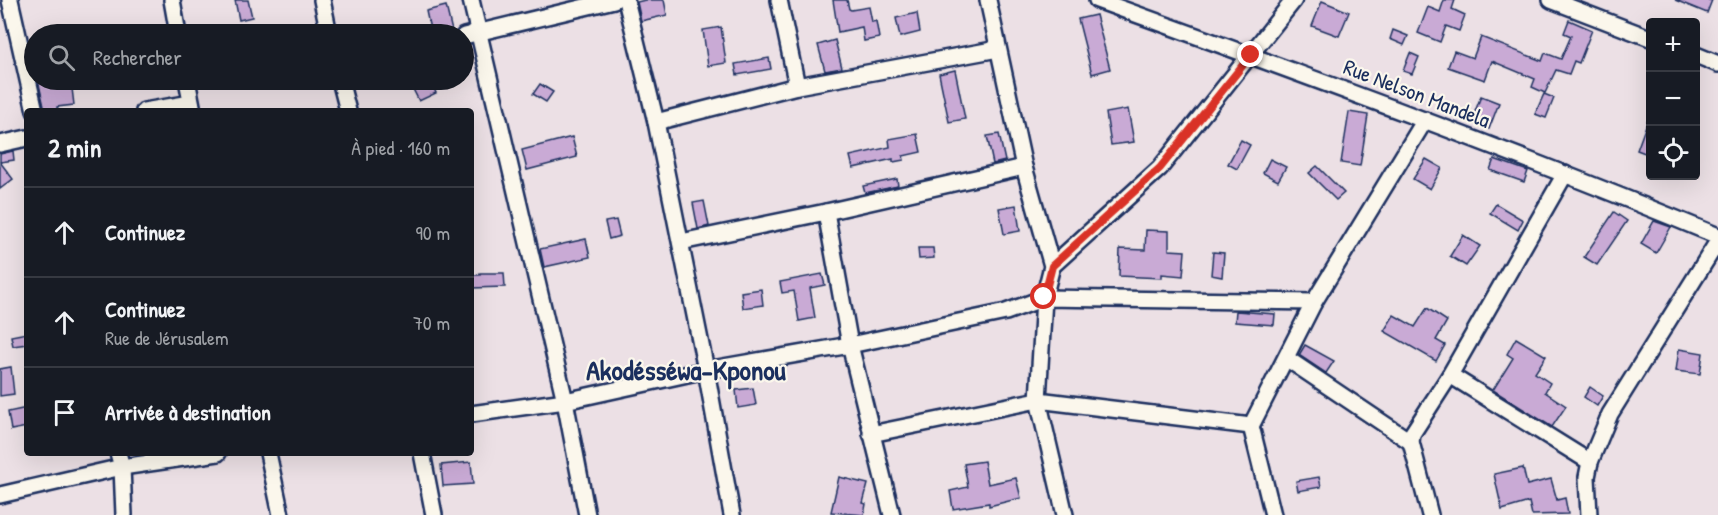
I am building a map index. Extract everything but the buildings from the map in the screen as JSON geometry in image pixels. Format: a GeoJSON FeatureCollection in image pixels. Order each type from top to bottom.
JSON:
{"type":"FeatureCollection","features":[{"type":"Feature","properties":{"kind":"street"},"geometry":{"type":"LineString","coordinates":[[10,0],[24,62]]}},
{"type":"Feature","properties":{"kind":"street"},"geometry":{"type":"LineString","coordinates":[[172,0],[176,24]]}},
{"type":"Feature","properties":{"kind":"street"},"geometry":{"type":"LineString","coordinates":[[321,0],[327,24]]}},
{"type":"Feature","properties":{"kind":"street"},"geometry":{"type":"LineString","coordinates":[[471,0],[471,24]]}},
{"type":"Feature","properties":{"kind":"street"},"geometry":{"type":"LineString","coordinates":[[474,34],[614,0]]}},
{"type":"Feature","properties":{"kind":"street"},"geometry":{"type":"LineString","coordinates":[[626,0],[656,122],[681,242],[732,515]]}},
{"type":"Feature","properties":{"kind":"street"},"geometry":{"type":"LineString","coordinates":[[779,0],[797,86]]}},
{"type":"Feature","properties":{"kind":"street"},"geometry":{"type":"LineString","coordinates":[[988,0],[1024,167],[1052,266],[1044,297],[1038,400],[1065,515]]}},
{"type":"Feature","properties":{"kind":"street","name":"Rue Nelson Mandela"},"geometry":{"type":"LineString","coordinates":[[1096,0],[1425,120],[1718,236]]}},
{"type":"Feature","properties":{"kind":"street"},"geometry":{"type":"LineString","coordinates":[[1052,266],[1160,168],[1294,0]]}},
{"type":"Feature","properties":{"kind":"street"},"geometry":{"type":"LineString","coordinates":[[1551,0],[1646,36]]}},
{"type":"Feature","properties":{"kind":"street"},"geometry":{"type":"LineString","coordinates":[[474,47],[565,401],[587,515]]}},
{"type":"Feature","properties":{"kind":"street"},"geometry":{"type":"LineString","coordinates":[[656,122],[797,86],[998,49]]}},
{"type":"Feature","properties":{"kind":"street"},"geometry":{"type":"LineString","coordinates":[[1700,57],[1718,64]]}},
{"type":"Feature","properties":{"kind":"street"},"geometry":{"type":"LineString","coordinates":[[30,90],[34,108]]}},
{"type":"Feature","properties":{"kind":"street"},"geometry":{"type":"LineString","coordinates":[[189,90],[192,107]]}},
{"type":"Feature","properties":{"kind":"street"},"geometry":{"type":"LineString","coordinates":[[343,90],[347,108]]}},
{"type":"Feature","properties":{"kind":"street"},"geometry":{"type":"LineString","coordinates":[[1273,515],[1251,426],[1314,302],[1425,120]]}},
{"type":"Feature","properties":{"kind":"street"},"geometry":{"type":"LineString","coordinates":[[0,144],[24,139]]}},
{"type":"Feature","properties":{"kind":"street"},"geometry":{"type":"LineString","coordinates":[[681,242],[1024,167]]}},
{"type":"Feature","properties":{"kind":"street"},"geometry":{"type":"LineString","coordinates":[[1430,515],[1411,442],[1414,428],[1450,375],[1565,174]]}},
{"type":"Feature","properties":{"kind":"street"},"geometry":{"type":"LineString","coordinates":[[826,212],[850,345],[892,515]]}},
{"type":"Feature","properties":{"kind":"street"},"geometry":{"type":"LineString","coordinates":[[1589,515],[1587,477],[1590,462],[1610,414],[1718,241]]}},
{"type":"Feature","properties":{"kind":"street"},"geometry":{"type":"LineString","coordinates":[[474,414],[565,401],[706,370],[850,345],[1006,312],[1044,297],[1314,302]]}},
{"type":"Feature","properties":{"kind":"street"},"geometry":{"type":"LineString","coordinates":[[1286,358],[1411,442]]}},
{"type":"Feature","properties":{"kind":"street"},"geometry":{"type":"LineString","coordinates":[[1450,375],[1590,462]]}},
{"type":"Feature","properties":{"kind":"street"},"geometry":{"type":"LineString","coordinates":[[871,434],[1038,400],[1251,426]]}},
{"type":"Feature","properties":{"kind":"street"},"geometry":{"type":"LineString","coordinates":[[0,495],[120,460],[176,456]]}},
{"type":"Feature","properties":{"kind":"street"},"geometry":{"type":"LineString","coordinates":[[269,456],[281,515]]}},
{"type":"Feature","properties":{"kind":"street"},"geometry":{"type":"LineString","coordinates":[[423,456],[434,515]]}},
{"type":"Feature","properties":{"kind":"street"},"geometry":{"type":"LineString","coordinates":[[120,460],[124,515]]}},
{"type":"Feature","properties":{"kind":"district","name":"Akodésséwa-Kponou"},"geometry":{"type":"Point","coordinates":[686,370]}},
{"type":"Feature","properties":{"kind":"route"},"geometry":{"type":"LineString","coordinates":[[1044,297],[1052,266],[1160,168],[1251,55]]}}]}
